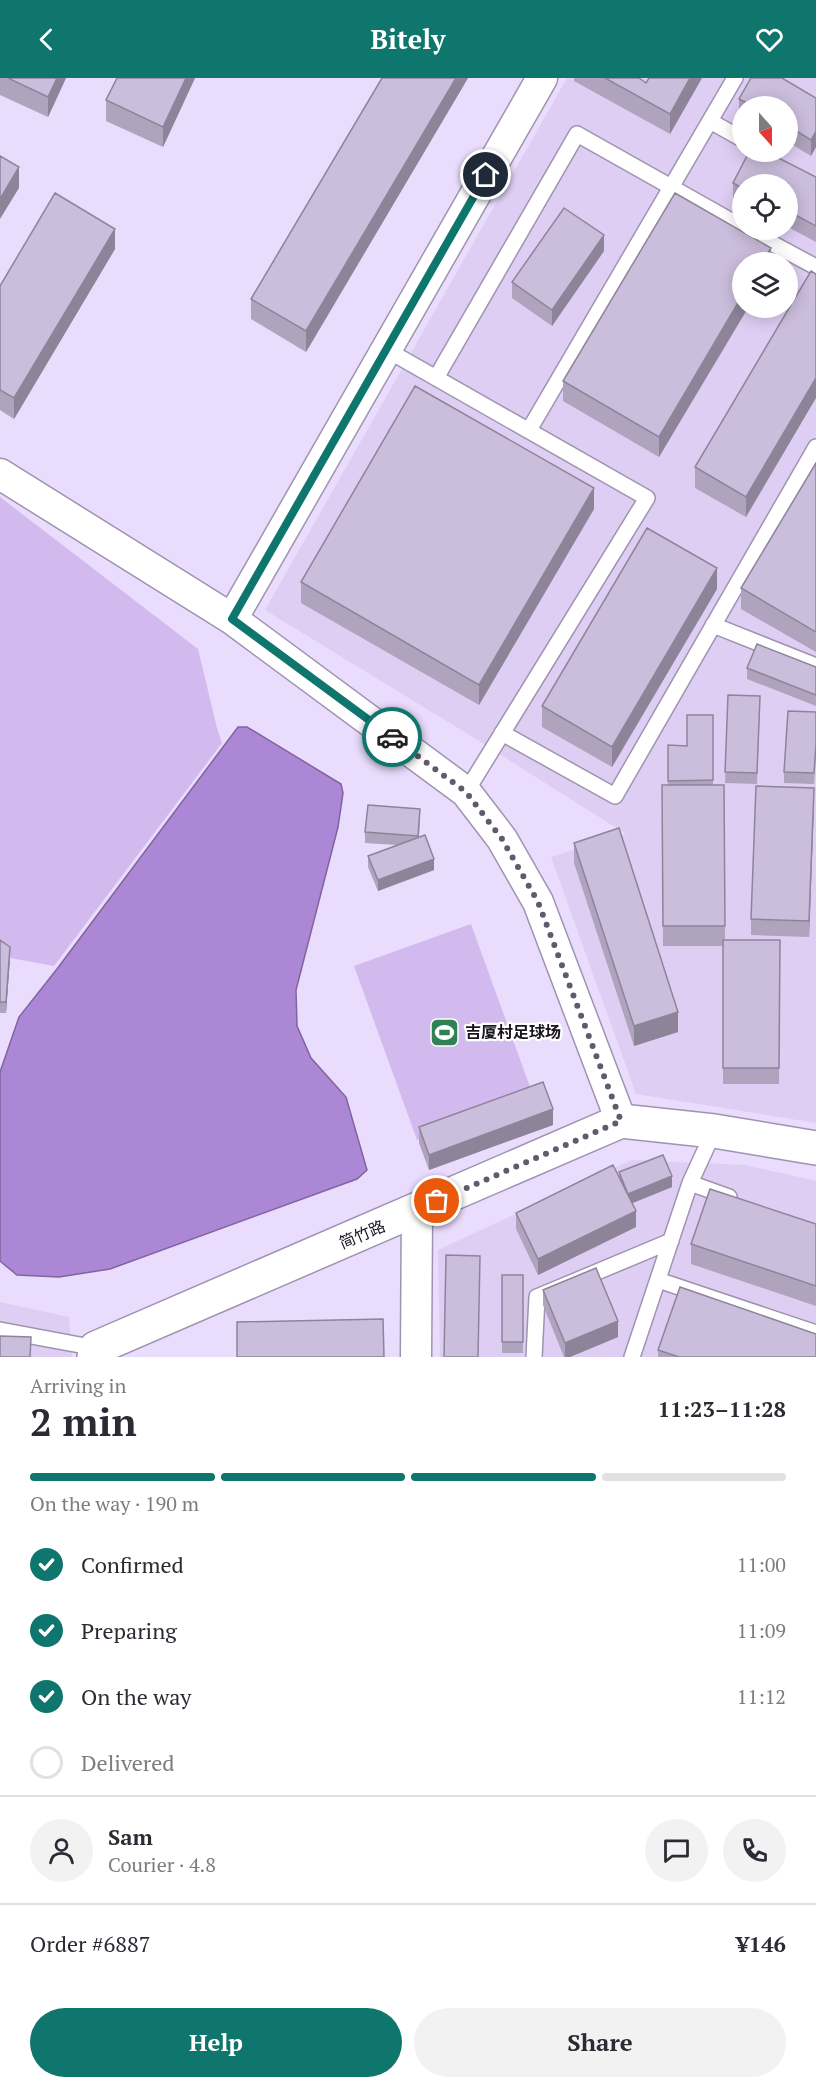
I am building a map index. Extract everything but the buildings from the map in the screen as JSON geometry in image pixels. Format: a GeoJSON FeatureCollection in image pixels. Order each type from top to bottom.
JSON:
{"type":"FeatureCollection","features":[{"type":"Feature","properties":{"kind":"street"},"geometry":{"type":"LineString","coordinates":[[232,619],[542,78]]}},
{"type":"Feature","properties":{"kind":"street"},"geometry":{"type":"LineString","coordinates":[[0,474],[232,619],[466,792],[502,839],[538,902],[621,1121]]}},
{"type":"Feature","properties":{"kind":"street","name":"简竹路"},"geometry":{"type":"LineString","coordinates":[[95,1352],[621,1121],[714,1131],[816,1148]]}},
{"type":"Feature","properties":{"kind":"street"},"geometry":{"type":"LineString","coordinates":[[416,1357],[417,1210]]}},
{"type":"Feature","properties":{"kind":"lane"},"geometry":{"type":"LineString","coordinates":[[529,430],[735,78]]}},
{"type":"Feature","properties":{"kind":"lane"},"geometry":{"type":"LineString","coordinates":[[710,121],[732,133]]}},
{"type":"Feature","properties":{"kind":"lane"},"geometry":{"type":"LineString","coordinates":[[436,378],[577,134],[732,222]]}},
{"type":"Feature","properties":{"kind":"lane"},"geometry":{"type":"LineString","coordinates":[[766,240],[816,267]]}},
{"type":"Feature","properties":{"kind":"lane"},"geometry":{"type":"LineString","coordinates":[[387,350],[647,498],[466,792]]}},
{"type":"Feature","properties":{"kind":"lane"},"geometry":{"type":"LineString","coordinates":[[502,733],[615,796],[816,447]]}},
{"type":"Feature","properties":{"kind":"lane"},"geometry":{"type":"LineString","coordinates":[[713,625],[816,666]]}},
{"type":"Feature","properties":{"kind":"lane"},"geometry":{"type":"LineString","coordinates":[[632,1357],[690,1183],[714,1131]]}},
{"type":"Feature","properties":{"kind":"lane"},"geometry":{"type":"LineString","coordinates":[[690,1183],[742,1202]]}},
{"type":"Feature","properties":{"kind":"lane"},"geometry":{"type":"LineString","coordinates":[[534,1357],[537,1297],[671,1241]]}},
{"type":"Feature","properties":{"kind":"lane"},"geometry":{"type":"LineString","coordinates":[[658,1280],[816,1333]]}},
{"type":"Feature","properties":{"kind":"lane"},"geometry":{"type":"LineString","coordinates":[[0,1330],[95,1352]]}},
{"type":"Feature","properties":{"kind":"shaded area"},"geometry":{"type":"Polygon","coordinates":[[[567,78],[816,78],[816,1123],[636,1094],[551,857],[626,834],[265,610],[567,78]]]}},
{"type":"Feature","properties":{"kind":"shaded area"},"geometry":{"type":"Polygon","coordinates":[[[0,497],[198,649],[222,743],[54,966],[10,958],[0,951],[0,497]]]}},
{"type":"Feature","properties":{"kind":"shaded area"},"geometry":{"type":"Polygon","coordinates":[[[238,727],[247,727],[341,784],[343,793],[338,827],[296,990],[297,1026],[311,1058],[346,1097],[367,1170],[357,1179],[110,1269],[59,1277],[17,1275],[0,1261],[0,1072],[19,1017],[238,727]]]}},
{"type":"Feature","properties":{"kind":"shaded area","name":"吉厦村足球场"},"geometry":{"type":"Polygon","coordinates":[[[471,924],[534,1098],[417,1140],[354,966],[471,924]]]}},
{"type":"Feature","properties":{"kind":"shaded area"},"geometry":{"type":"Polygon","coordinates":[[[632,1160],[745,1165],[816,1181],[816,1357],[440,1357],[438,1250],[632,1160]]]}},
{"type":"Feature","properties":{"kind":"shaded area"},"geometry":{"type":"Polygon","coordinates":[[[0,1302],[69,1317],[72,1357],[0,1357],[0,1302]]]}},
{"type":"Feature","properties":{"kind":"way so far"},"geometry":{"type":"LineString","coordinates":[[392,737],[466,792],[502,839],[538,902],[621,1121],[437,1201]]}},
{"type":"Feature","properties":{"kind":"place","name":"吉厦村足球场"},"geometry":{"type":"Point","coordinates":[444,1032]}},
{"type":"Feature","properties":{"kind":"route"},"geometry":{"type":"LineString","coordinates":[[392,737],[232,619],[486,175]]}}]}
